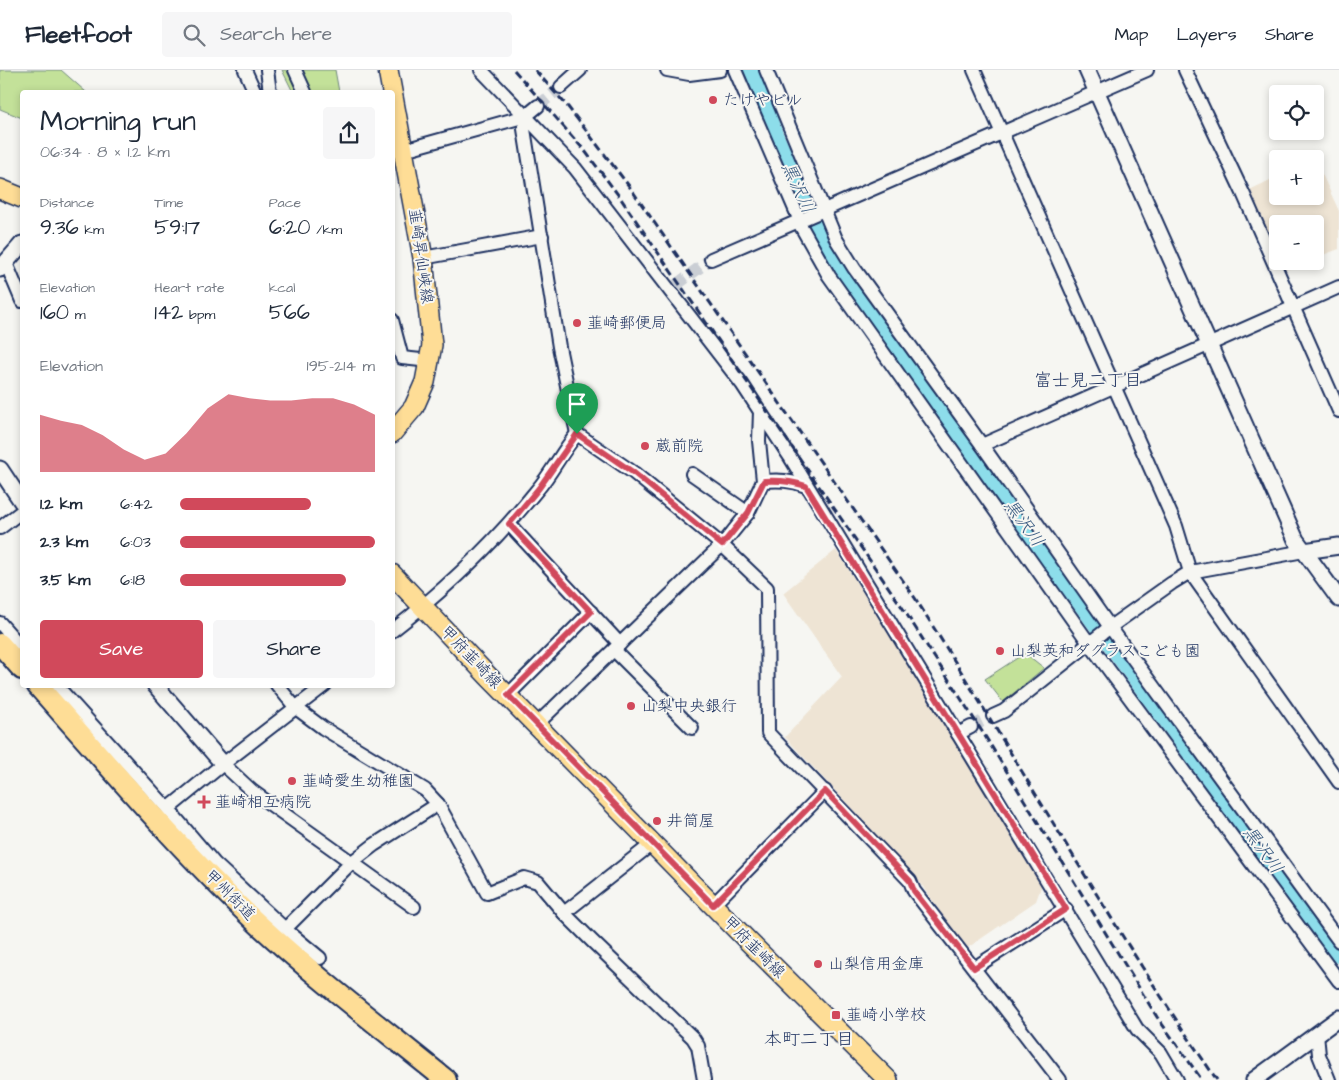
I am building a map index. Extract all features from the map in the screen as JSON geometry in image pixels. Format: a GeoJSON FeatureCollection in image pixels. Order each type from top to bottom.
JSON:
{"type":"FeatureCollection","features":[{"type":"Feature","properties":{"kind":"highway"},"geometry":{"type":"LineString","coordinates":[[0,644],[20,667]]}},
{"type":"Feature","properties":{"kind":"highway","name":"甲州街道"},"geometry":{"type":"LineString","coordinates":[[40,688],[165,830],[256,922],[325,982],[446,1080]]}},
{"type":"Feature","properties":{"kind":"main road","name":"韮崎昇仙峡線"},"geometry":{"type":"LineString","coordinates":[[388,70],[392,90]]}},
{"type":"Feature","properties":{"kind":"main road","name":"韮崎昇仙峡線"},"geometry":{"type":"LineString","coordinates":[[395,105],[422,258],[432,345],[425,382],[414,407],[395,429]]}},
{"type":"Feature","properties":{"kind":"main road"},"geometry":{"type":"LineString","coordinates":[[0,188],[20,197]]}},
{"type":"Feature","properties":{"kind":"main road","name":"甲府韮崎線"},"geometry":{"type":"LineString","coordinates":[[395,577],[653,844],[888,1080]]}},
{"type":"Feature","properties":{"kind":"street"},"geometry":{"type":"LineString","coordinates":[[245,70],[254,90]]}},
{"type":"Feature","properties":{"kind":"street"},"geometry":{"type":"LineString","coordinates":[[267,70],[270,90]]}},
{"type":"Feature","properties":{"kind":"street"},"geometry":{"type":"LineString","coordinates":[[295,70],[304,90]]}},
{"type":"Feature","properties":{"kind":"street"},"geometry":{"type":"LineString","coordinates":[[481,70],[575,168],[673,288],[742,384],[790,457],[1066,909],[1137,1029],[1161,1053],[1177,1080]]}},
{"type":"Feature","properties":{"kind":"street"},"geometry":{"type":"LineString","coordinates":[[561,87],[580,70]]}},
{"type":"Feature","properties":{"kind":"street"},"geometry":{"type":"LineString","coordinates":[[667,70],[689,74],[720,70]]}},
{"type":"Feature","properties":{"kind":"street"},"geometry":{"type":"LineString","coordinates":[[735,70],[799,221],[830,276],[1089,643],[1339,981]]}},
{"type":"Feature","properties":{"kind":"street"},"geometry":{"type":"LineString","coordinates":[[766,70],[836,239],[854,268],[1110,626],[1339,941]]}},
{"type":"Feature","properties":{"kind":"street"},"geometry":{"type":"LineString","coordinates":[[974,70],[1176,526],[1190,572],[1339,782]]}},
{"type":"Feature","properties":{"kind":"street"},"geometry":{"type":"LineString","coordinates":[[1087,70],[1296,540],[1339,599]]}},
{"type":"Feature","properties":{"kind":"street"},"geometry":{"type":"LineString","coordinates":[[711,259],[1147,70]]}},
{"type":"Feature","properties":{"kind":"street"},"geometry":{"type":"LineString","coordinates":[[1185,70],[1339,412]]}},
{"type":"Feature","properties":{"kind":"street"},"geometry":{"type":"LineString","coordinates":[[404,150],[526,116],[538,106]]}},
{"type":"Feature","properties":{"kind":"street"},"geometry":{"type":"LineString","coordinates":[[526,116],[524,129],[559,347],[577,434],[634,473],[722,545],[766,588],[768,733],[910,881],[914,891],[1060,1080]]}},
{"type":"Feature","properties":{"kind":"street"},"geometry":{"type":"LineString","coordinates":[[422,258],[542,236]]}},
{"type":"Feature","properties":{"kind":"street"},"geometry":{"type":"LineString","coordinates":[[20,246],[3,266],[20,297]]}},
{"type":"Feature","properties":{"kind":"street"},"geometry":{"type":"LineString","coordinates":[[982,445],[1339,287]]}},
{"type":"Feature","properties":{"kind":"street"},"geometry":{"type":"LineString","coordinates":[[395,345],[397,361],[430,361]]}},
{"type":"Feature","properties":{"kind":"street"},"geometry":{"type":"LineString","coordinates":[[537,724],[722,545],[748,513],[764,481],[759,441],[760,411]]}},
{"type":"Feature","properties":{"kind":"street"},"geometry":{"type":"LineString","coordinates":[[395,630],[423,608],[509,524],[539,488],[577,434]]}},
{"type":"Feature","properties":{"kind":"street"},"geometry":{"type":"LineString","coordinates":[[0,469],[20,499]]}},
{"type":"Feature","properties":{"kind":"street"},"geometry":{"type":"LineString","coordinates":[[692,474],[748,513]]}},
{"type":"Feature","properties":{"kind":"street"},"geometry":{"type":"LineString","coordinates":[[764,481],[793,481],[806,486]]}},
{"type":"Feature","properties":{"kind":"street"},"geometry":{"type":"LineString","coordinates":[[0,528],[20,513]]}},
{"type":"Feature","properties":{"kind":"street"},"geometry":{"type":"LineString","coordinates":[[509,524],[591,612],[617,647],[692,728]]}},
{"type":"Feature","properties":{"kind":"street"},"geometry":{"type":"LineString","coordinates":[[993,716],[1004,710],[1110,626],[1190,572],[1339,546]]}},
{"type":"Feature","properties":{"kind":"street"},"geometry":{"type":"LineString","coordinates":[[508,695],[591,612]]}},
{"type":"Feature","properties":{"kind":"street"},"geometry":{"type":"LineString","coordinates":[[0,623],[20,646]]}},
{"type":"Feature","properties":{"kind":"street"},"geometry":{"type":"LineString","coordinates":[[59,688],[214,863],[285,929],[320,958]]}},
{"type":"Feature","properties":{"kind":"street"},"geometry":{"type":"LineString","coordinates":[[158,688],[223,764],[252,791],[414,907]]}},
{"type":"Feature","properties":{"kind":"street"},"geometry":{"type":"LineString","coordinates":[[279,688],[296,708],[323,728],[425,790],[438,804],[487,893],[524,878],[538,882],[564,913],[693,1038],[698,1046],[704,1080]]}},
{"type":"Feature","properties":{"kind":"street"},"geometry":{"type":"LineString","coordinates":[[168,809],[321,688]]}},
{"type":"Feature","properties":{"kind":"street"},"geometry":{"type":"LineString","coordinates":[[958,734],[971,727]]}},
{"type":"Feature","properties":{"kind":"street"},"geometry":{"type":"LineString","coordinates":[[713,905],[825,791]]}},
{"type":"Feature","properties":{"kind":"street"},"geometry":{"type":"LineString","coordinates":[[285,929],[352,862],[374,845],[438,804]]}},
{"type":"Feature","properties":{"kind":"street"},"geometry":{"type":"LineString","coordinates":[[564,913],[653,844]]}},
{"type":"Feature","properties":{"kind":"street"},"geometry":{"type":"LineString","coordinates":[[974,968],[1066,909]]}},
{"type":"Feature","properties":{"kind":"street"},"geometry":{"type":"LineString","coordinates":[[1254,1080],[1339,1018]]}},
{"type":"Feature","properties":{"kind":"street"},"geometry":{"type":"LineString","coordinates":[[1316,1034],[1319,1056],[1329,1080]]}},
{"type":"Feature","properties":{"kind":"shaded area"},"geometry":{"type":"Polygon","coordinates":[[[1324,178],[1339,211],[1339,249],[1324,255],[1324,215],[1269,215],[1269,242],[1245,192],[1269,181],[1269,205],[1324,205],[1324,178]]]}},
{"type":"Feature","properties":{"kind":"shaded area"},"geometry":{"type":"Polygon","coordinates":[[[836,550],[1044,879],[1036,901],[966,949],[919,881],[785,737],[842,677],[783,593],[836,550]]]}},
{"type":"Feature","properties":{"kind":"green space"},"geometry":{"type":"Polygon","coordinates":[[[0,70],[61,70],[84,90],[20,90],[20,117],[0,109],[0,70]]]}},
{"type":"Feature","properties":{"kind":"green space"},"geometry":{"type":"Polygon","coordinates":[[[282,70],[335,70],[339,90],[292,90],[282,70]]]}},
{"type":"Feature","properties":{"kind":"green space"},"geometry":{"type":"Polygon","coordinates":[[[1025,653],[1044,668],[1003,702],[985,679],[1025,653]]]}},
{"type":"Feature","properties":{"kind":"waterway","name":"黒沢川"},"geometry":{"type":"LineString","coordinates":[[750,70],[773,135],[822,240],[966,444],[1339,953]]}},
{"type":"Feature","properties":{"kind":"tunnel"},"geometry":{"type":"LineString","coordinates":[[538,106],[561,87]]}},
{"type":"Feature","properties":{"kind":"tunnel"},"geometry":{"type":"LineString","coordinates":[[676,285],[711,259]]}},
{"type":"Feature","properties":{"kind":"tunnel"},"geometry":{"type":"LineString","coordinates":[[971,727],[993,716]]}},
{"type":"Feature","properties":{"kind":"railway"},"geometry":{"type":"LineString","coordinates":[[514,70],[585,151],[619,196],[902,607],[985,736],[1157,1017],[1202,1080]]}},
{"type":"Feature","properties":{"kind":"railway"},"geometry":{"type":"LineString","coordinates":[[535,70],[568,107],[629,186],[915,598],[1101,901],[1217,1080]]}},
{"type":"Feature","properties":{"kind":"place","name":"たけやビル"},"geometry":{"type":"Point","coordinates":[713,100]}},
{"type":"Feature","properties":{"kind":"place","name":"韮崎郵便局"},"geometry":{"type":"Point","coordinates":[577,323]}},
{"type":"Feature","properties":{"kind":"place","name":"蔵前院"},"geometry":{"type":"Point","coordinates":[645,446]}},
{"type":"Feature","properties":{"kind":"place","name":"山梨英和ダグラスこども園"},"geometry":{"type":"Point","coordinates":[1000,651]}},
{"type":"Feature","properties":{"kind":"place","name":"山梨中央銀行"},"geometry":{"type":"Point","coordinates":[631,706]}},
{"type":"Feature","properties":{"kind":"place","name":"韮崎愛生幼稚園"},"geometry":{"type":"Point","coordinates":[292,781]}},
{"type":"Feature","properties":{"kind":"place","name":"韮崎相互病院"},"geometry":{"type":"Point","coordinates":[204,802]}},
{"type":"Feature","properties":{"kind":"place","name":"井筒屋"},"geometry":{"type":"Point","coordinates":[657,821]}},
{"type":"Feature","properties":{"kind":"place","name":"山梨信用金庫"},"geometry":{"type":"Point","coordinates":[818,964]}},
{"type":"Feature","properties":{"kind":"place","name":"韮崎小学校"},"geometry":{"type":"Point","coordinates":[836,1015]}},
{"type":"Feature","properties":{"kind":"district","name":"富士見二丁目"},"geometry":{"type":"Point","coordinates":[1088,380]}},
{"type":"Feature","properties":{"kind":"district","name":"本町二丁目"},"geometry":{"type":"Point","coordinates":[809,1039]}},
{"type":"Feature","properties":{"kind":"route"},"geometry":{"type":"LineString","coordinates":[[577,434],[634,473],[722,545],[748,513],[764,481],[793,481],[806,486],[1066,909],[974,968],[914,891],[910,881],[825,791],[713,905],[508,695],[591,612],[509,524],[539,488],[577,434]]}}]}
